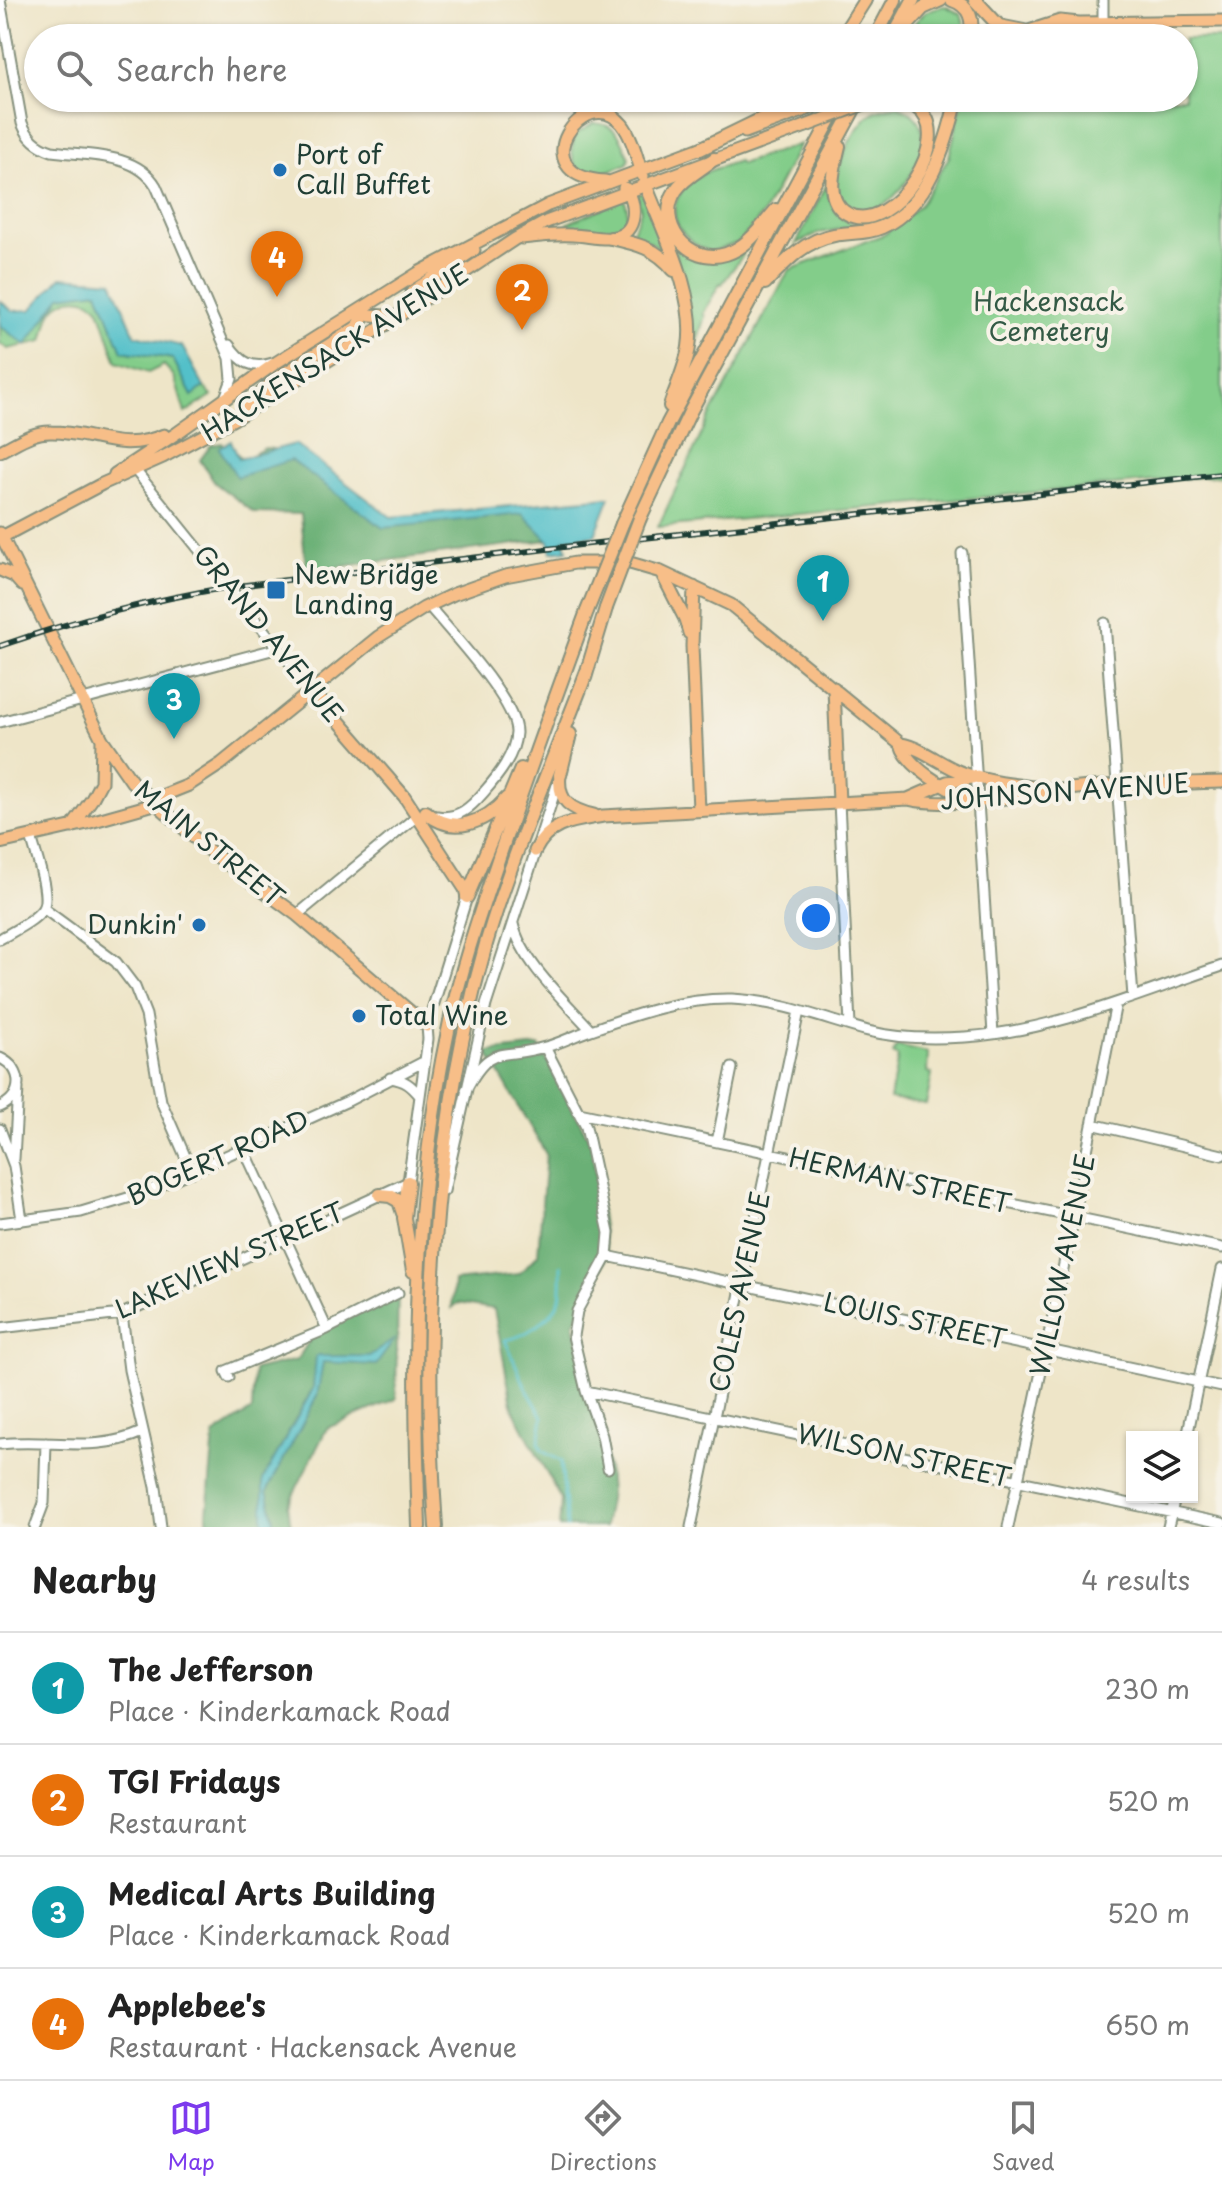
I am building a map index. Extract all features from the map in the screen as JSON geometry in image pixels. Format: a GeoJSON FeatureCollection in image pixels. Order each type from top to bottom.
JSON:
{"type":"FeatureCollection","features":[{"type":"Feature","properties":{"kind":"highway"},"geometry":{"type":"LineString","coordinates":[[850,24],[865,0]]}},
{"type":"Feature","properties":{"kind":"highway"},"geometry":{"type":"LineString","coordinates":[[882,24],[895,0]]}},
{"type":"Feature","properties":{"kind":"highway"},"geometry":{"type":"LineString","coordinates":[[901,24],[913,0]]}},
{"type":"Feature","properties":{"kind":"highway"},"geometry":{"type":"LineString","coordinates":[[908,24],[923,8],[941,0]]}},
{"type":"Feature","properties":{"kind":"highway"},"geometry":{"type":"LineString","coordinates":[[952,0],[963,5],[971,24]]}},
{"type":"Feature","properties":{"kind":"highway"},"geometry":{"type":"LineString","coordinates":[[975,0],[997,24]]}},
{"type":"Feature","properties":{"kind":"highway"},"geometry":{"type":"LineString","coordinates":[[700,149],[776,112]]}},
{"type":"Feature","properties":{"kind":"highway"},"geometry":{"type":"LineString","coordinates":[[419,1527],[417,1294],[425,1177],[448,1028],[478,919],[587,611],[654,451],[833,112]]}},
{"type":"Feature","properties":{"kind":"highway"},"geometry":{"type":"LineString","coordinates":[[560,775],[606,608],[640,518],[690,412],[852,112]]}},
{"type":"Feature","properties":{"kind":"highway"},"geometry":{"type":"LineString","coordinates":[[842,131],[832,183],[834,199],[842,211],[867,219],[898,199],[919,172],[928,152],[930,136],[921,112]]}},
{"type":"Feature","properties":{"kind":"highway"},"geometry":{"type":"LineString","coordinates":[[752,297],[787,260],[809,244],[824,237],[878,229],[900,215],[920,193],[939,162],[954,112]]}},
{"type":"Feature","properties":{"kind":"highway"},"geometry":{"type":"LineString","coordinates":[[714,159],[680,185],[670,206],[670,221],[677,236],[682,244],[697,253],[718,256],[743,245],[789,196]]}},
{"type":"Feature","properties":{"kind":"highway"},"geometry":{"type":"LineString","coordinates":[[645,184],[681,278],[690,315],[690,345],[654,451]]}},
{"type":"Feature","properties":{"kind":"highway"},"geometry":{"type":"LineString","coordinates":[[611,238],[654,250],[681,278]]}},
{"type":"Feature","properties":{"kind":"highway"},"geometry":{"type":"LineString","coordinates":[[436,1527],[431,1346],[436,1229],[447,1119],[476,982],[498,905],[587,671]]}},
{"type":"Feature","properties":{"kind":"highway"},"geometry":{"type":"LineString","coordinates":[[467,897],[535,732],[545,725]]}},
{"type":"Feature","properties":{"kind":"highway"},"geometry":{"type":"LineString","coordinates":[[422,814],[452,826],[475,822],[504,801],[518,778]]}},
{"type":"Feature","properties":{"kind":"highway"},"geometry":{"type":"LineString","coordinates":[[404,1218],[408,1182]]}},
{"type":"Feature","properties":{"kind":"highway"},"geometry":{"type":"LineString","coordinates":[[380,1195],[399,1201],[417,1294]]}},
{"type":"Feature","properties":{"kind":"highway"},"geometry":{"type":"LineString","coordinates":[[436,1229],[441,1205]]}},
{"type":"Feature","properties":{"kind":"main road"},"geometry":{"type":"LineString","coordinates":[[1049,24],[1060,21],[1222,21]]}},
{"type":"Feature","properties":{"kind":"main road","name":"HACKENSACK AVENUE"},"geometry":{"type":"LineString","coordinates":[[102,484],[277,362],[420,272],[548,205],[799,112]]}},
{"type":"Feature","properties":{"kind":"main road","name":"HACKENSACK AVENUE"},"geometry":{"type":"LineString","coordinates":[[1,536],[234,419],[546,222],[843,112]]}},
{"type":"Feature","properties":{"kind":"main road"},"geometry":{"type":"LineString","coordinates":[[515,239],[571,234],[611,238],[623,233],[633,222],[634,204],[628,190],[612,181],[590,180],[575,175],[566,163],[563,140],[573,124],[587,115],[611,116],[624,126],[645,184]]}},
{"type":"Feature","properties":{"kind":"main road"},"geometry":{"type":"LineString","coordinates":[[361,310],[371,315],[398,317],[413,291],[502,229]]}},
{"type":"Feature","properties":{"kind":"main road"},"geometry":{"type":"LineString","coordinates":[[234,419],[276,379],[357,327],[363,318],[361,310]]}},
{"type":"Feature","properties":{"kind":"main road"},"geometry":{"type":"LineString","coordinates":[[0,451],[32,434],[53,432],[127,445],[138,444],[200,417]]}},
{"type":"Feature","properties":{"kind":"main road","name":"MAIN STREET"},"geometry":{"type":"LineString","coordinates":[[1,536],[102,739],[132,782],[207,849],[297,915],[427,1026]]}},
{"type":"Feature","properties":{"kind":"main road"},"geometry":{"type":"LineString","coordinates":[[0,843],[158,803],[164,795],[189,785],[221,764],[378,637],[429,606],[492,580],[557,565],[630,563],[661,572],[731,605],[901,744],[977,778],[1061,790]]}},
{"type":"Feature","properties":{"kind":"main road"},"geometry":{"type":"LineString","coordinates":[[0,570],[14,576],[27,591]]}},
{"type":"Feature","properties":{"kind":"main road"},"geometry":{"type":"LineString","coordinates":[[661,572],[685,619],[692,646]]}},
{"type":"Feature","properties":{"kind":"main road"},"geometry":{"type":"LineString","coordinates":[[694,587],[692,646],[699,810]]}},
{"type":"Feature","properties":{"kind":"main road"},"geometry":{"type":"LineString","coordinates":[[834,688],[839,802]]}},
{"type":"Feature","properties":{"kind":"main road","name":"GRAND AVENUE"},"geometry":{"type":"LineString","coordinates":[[312,690],[422,814],[467,897]]}},
{"type":"Feature","properties":{"kind":"main road"},"geometry":{"type":"LineString","coordinates":[[72,827],[101,782],[102,739]]}},
{"type":"Feature","properties":{"kind":"main road"},"geometry":{"type":"LineString","coordinates":[[901,744],[903,752],[940,784],[978,799]]}},
{"type":"Feature","properties":{"kind":"main road"},"geometry":{"type":"LineString","coordinates":[[560,775],[560,793],[566,803],[581,811],[603,816]]}},
{"type":"Feature","properties":{"kind":"main road","name":"JOHNSON AVENUE"},"geometry":{"type":"LineString","coordinates":[[908,799],[940,784],[977,778]]}},
{"type":"Feature","properties":{"kind":"main road","name":"JOHNSON AVENUE"},"geometry":{"type":"LineString","coordinates":[[603,816],[839,802],[1028,797],[1061,790],[1222,782]]}},
{"type":"Feature","properties":{"kind":"main road"},"geometry":{"type":"LineString","coordinates":[[535,851],[542,838],[557,826],[603,816]]}},
{"type":"Feature","properties":{"kind":"street"},"geometry":{"type":"LineString","coordinates":[[0,0],[22,123],[29,137],[52,151],[128,162],[145,171],[156,186],[230,358],[231,388],[225,398]]}},
{"type":"Feature","properties":{"kind":"street"},"geometry":{"type":"LineString","coordinates":[[1103,0],[1103,22]]}},
{"type":"Feature","properties":{"kind":"street"},"geometry":{"type":"LineString","coordinates":[[221,332],[245,363],[262,367],[277,362]]}},
{"type":"Feature","properties":{"kind":"street","name":"GRAND AVENUE"},"geometry":{"type":"LineString","coordinates":[[135,470],[312,690]]}},
{"type":"Feature","properties":{"kind":"street"},"geometry":{"type":"LineString","coordinates":[[962,553],[993,1034]]}},
{"type":"Feature","properties":{"kind":"street"},"geometry":{"type":"LineString","coordinates":[[297,915],[422,814],[443,817],[461,814],[469,808],[504,767],[514,744],[515,721],[511,710],[429,606]]}},
{"type":"Feature","properties":{"kind":"street"},"geometry":{"type":"LineString","coordinates":[[1105,623],[1133,997]]}},
{"type":"Feature","properties":{"kind":"street"},"geometry":{"type":"LineString","coordinates":[[0,722],[279,648]]}},
{"type":"Feature","properties":{"kind":"street"},"geometry":{"type":"LineString","coordinates":[[441,1205],[486,1005],[560,775]]}},
{"type":"Feature","properties":{"kind":"street"},"geometry":{"type":"LineString","coordinates":[[839,802],[850,1025]]}},
{"type":"Feature","properties":{"kind":"street"},"geometry":{"type":"LineString","coordinates":[[0,939],[43,908],[46,892],[31,836]]}},
{"type":"Feature","properties":{"kind":"street"},"geometry":{"type":"LineString","coordinates":[[408,1182],[428,1039],[427,1026],[467,897]]}},
{"type":"Feature","properties":{"kind":"street"},"geometry":{"type":"LineString","coordinates":[[43,908],[116,962],[135,987],[146,1015],[161,1101],[192,1172]]}},
{"type":"Feature","properties":{"kind":"street"},"geometry":{"type":"LineString","coordinates":[[513,921],[516,935],[531,958],[591,1030]]}},
{"type":"Feature","properties":{"kind":"street"},"geometry":{"type":"LineString","coordinates":[[466,1090],[478,1066],[487,1059],[545,1047],[670,1005],[711,999],[753,1001],[873,1032],[920,1037],[993,1034],[1048,1024],[1222,966]]}},
{"type":"Feature","properties":{"kind":"street","name":"WILLOW AVENUE"},"geometry":{"type":"LineString","coordinates":[[1008,1527],[1116,1003]]}},
{"type":"Feature","properties":{"kind":"street","name":"COLES AVENUE"},"geometry":{"type":"LineString","coordinates":[[691,1527],[799,1011]]}},
{"type":"Feature","properties":{"kind":"street"},"geometry":{"type":"LineString","coordinates":[[545,1047],[591,1143],[609,1233],[607,1256],[582,1300],[574,1324],[574,1348],[602,1436],[608,1468]]}},
{"type":"Feature","properties":{"kind":"street"},"geometry":{"type":"LineString","coordinates":[[0,1058],[17,1073],[14,1166],[22,1220]]}},
{"type":"Feature","properties":{"kind":"street","name":"BOGERT ROAD"},"geometry":{"type":"LineString","coordinates":[[0,1223],[81,1212],[111,1204],[244,1149],[425,1061]]}},
{"type":"Feature","properties":{"kind":"street"},"geometry":{"type":"LineString","coordinates":[[717,1142],[732,1068]]}},
{"type":"Feature","properties":{"kind":"street"},"geometry":{"type":"LineString","coordinates":[[390,1078],[411,1085],[420,1096]]}},
{"type":"Feature","properties":{"kind":"street"},"geometry":{"type":"LineString","coordinates":[[0,1107],[10,1101],[18,1088]]}},
{"type":"Feature","properties":{"kind":"street","name":"HERMAN STREET"},"geometry":{"type":"LineString","coordinates":[[579,1113],[1222,1248]]}},
{"type":"Feature","properties":{"kind":"street"},"geometry":{"type":"LineString","coordinates":[[1092,1124],[1222,1155]]}},
{"type":"Feature","properties":{"kind":"street"},"geometry":{"type":"LineString","coordinates":[[0,1129],[14,1166]]}},
{"type":"Feature","properties":{"kind":"street"},"geometry":{"type":"LineString","coordinates":[[244,1149],[327,1329]]}},
{"type":"Feature","properties":{"kind":"street","name":"LAKEVIEW STREET"},"geometry":{"type":"LineString","coordinates":[[0,1328],[122,1314],[408,1182]]}},
{"type":"Feature","properties":{"kind":"street","name":"LOUIS STREET"},"geometry":{"type":"LineString","coordinates":[[607,1256],[1222,1387]]}},
{"type":"Feature","properties":{"kind":"street"},"geometry":{"type":"LineString","coordinates":[[1188,1431],[1222,1269]]}},
{"type":"Feature","properties":{"kind":"street"},"geometry":{"type":"LineString","coordinates":[[229,1377],[226,1371],[327,1329],[398,1293]]}},
{"type":"Feature","properties":{"kind":"street"},"geometry":{"type":"LineString","coordinates":[[122,1314],[129,1370],[156,1487],[161,1527]]}},
{"type":"Feature","properties":{"kind":"street","name":"WILSON STREET"},"geometry":{"type":"LineString","coordinates":[[586,1391],[1222,1523]]}},
{"type":"Feature","properties":{"kind":"street"},"geometry":{"type":"LineString","coordinates":[[0,1444],[101,1445],[142,1432]]}},
{"type":"Feature","properties":{"kind":"street"},"geometry":{"type":"LineString","coordinates":[[35,1527],[44,1503],[46,1443]]}},
{"type":"Feature","properties":{"kind":"street"},"geometry":{"type":"LineString","coordinates":[[1168,1527],[1174,1503]]}},
{"type":"Feature","properties":{"kind":"green space"},"geometry":{"type":"Polygon","coordinates":[[[945,6],[961,14],[964,24],[915,24],[931,9],[945,6]]]}},
{"type":"Feature","properties":{"kind":"green space","name":"Hackensack Cemetery"},"geometry":{"type":"Polygon","coordinates":[[[1198,39],[1222,39],[1222,475],[658,527],[709,418],[789,270],[885,234],[920,205],[949,157],[960,112],[1198,112],[1198,39]]]}},
{"type":"Feature","properties":{"kind":"green space"},"geometry":{"type":"Polygon","coordinates":[[[874,112],[907,112],[914,116],[922,130],[922,147],[916,165],[894,196],[881,207],[866,212],[851,209],[841,200],[837,177],[853,135],[874,112]]]}},
{"type":"Feature","properties":{"kind":"green space"},"geometry":{"type":"Polygon","coordinates":[[[594,123],[608,126],[618,134],[629,158],[627,164],[594,175],[580,171],[573,154],[576,134],[594,123]]]}},
{"type":"Feature","properties":{"kind":"green space"},"geometry":{"type":"Polygon","coordinates":[[[800,144],[763,214],[740,242],[711,252],[687,238],[680,229],[675,209],[678,198],[697,177],[738,161],[740,164],[800,144]]]}},
{"type":"Feature","properties":{"kind":"green space"},"geometry":{"type":"Polygon","coordinates":[[[826,186],[835,211],[859,226],[819,233],[796,244],[826,186]]]}},
{"type":"Feature","properties":{"kind":"green space"},"geometry":{"type":"Polygon","coordinates":[[[642,193],[664,253],[651,242],[632,234],[641,210],[637,195],[642,193]]]}},
{"type":"Feature","properties":{"kind":"green space"},"geometry":{"type":"Polygon","coordinates":[[[622,199],[627,206],[627,216],[617,229],[569,226],[568,223],[622,199]]]}},
{"type":"Feature","properties":{"kind":"green space"},"geometry":{"type":"Polygon","coordinates":[[[672,239],[688,253],[704,260],[743,255],[720,283],[703,314],[696,345],[672,239]]]}},
{"type":"Feature","properties":{"kind":"green space"},"geometry":{"type":"Polygon","coordinates":[[[98,291],[122,351],[174,359],[192,395],[204,387],[212,396],[185,413],[174,376],[164,365],[148,373],[117,362],[99,309],[83,299],[64,301],[53,310],[43,341],[8,349],[0,344],[0,326],[26,344],[61,295],[98,291]]]}},
{"type":"Feature","properties":{"kind":"green space"},"geometry":{"type":"Polygon","coordinates":[[[222,443],[244,459],[265,448],[306,453],[392,522],[607,501],[594,534],[306,571],[301,514],[255,513],[215,483],[200,460],[211,445],[222,443]]]}},
{"type":"Feature","properties":{"kind":"green space"},"geometry":{"type":"Polygon","coordinates":[[[539,1046],[591,1143],[607,1256],[574,1324],[608,1468],[610,1494],[604,1527],[559,1527],[561,1500],[513,1409],[494,1309],[458,1303],[452,1308],[454,1281],[519,1274],[538,1254],[546,1154],[487,1052],[539,1046]]]}},
{"type":"Feature","properties":{"kind":"green space"},"geometry":{"type":"Polygon","coordinates":[[[897,1046],[928,1053],[927,1072],[932,1074],[926,1105],[890,1099],[898,1057],[893,1054],[897,1046]]]}},
{"type":"Feature","properties":{"kind":"green space"},"geometry":{"type":"Polygon","coordinates":[[[398,1291],[396,1399],[327,1428],[288,1505],[291,1527],[273,1527],[274,1518],[267,1491],[317,1396],[323,1361],[376,1365],[393,1341],[369,1356],[317,1356],[313,1388],[263,1479],[263,1527],[208,1527],[214,1435],[252,1410],[254,1370],[297,1360],[316,1330],[398,1291]]]}},
{"type":"Feature","properties":{"kind":"water"},"geometry":{"type":"Polygon","coordinates":[[[61,277],[112,281],[135,335],[182,346],[204,387],[192,396],[173,359],[122,351],[98,291],[61,296],[26,345],[0,326],[0,301],[13,311],[31,310],[61,277]]]}},
{"type":"Feature","properties":{"kind":"water"},"geometry":{"type":"Polygon","coordinates":[[[231,441],[239,459],[295,444],[391,517],[610,497],[595,535],[564,539],[567,550],[551,552],[549,541],[523,514],[383,528],[291,460],[237,477],[219,448],[231,441]]]}},
{"type":"Feature","properties":{"kind":"water"},"geometry":{"type":"Polygon","coordinates":[[[395,1339],[376,1365],[323,1362],[317,1396],[267,1491],[274,1518],[273,1527],[263,1527],[263,1479],[313,1389],[316,1356],[369,1356],[395,1339]]]}},
{"type":"Feature","properties":{"kind":"waterway"},"geometry":{"type":"LineString","coordinates":[[561,1265],[560,1298],[552,1312],[529,1331],[505,1340],[525,1386],[543,1417],[539,1442],[542,1451],[561,1461],[567,1527]]}},
{"type":"Feature","properties":{"kind":"railway"},"geometry":{"type":"LineString","coordinates":[[0,646],[113,612],[229,587],[1222,474]]}},
{"type":"Feature","properties":{"kind":"place","name":"Port of Call Buffet"},"geometry":{"type":"Point","coordinates":[280,170]}},
{"type":"Feature","properties":{"kind":"place","name":"Applebee's"},"geometry":{"type":"Point","coordinates":[277,297]}},
{"type":"Feature","properties":{"kind":"place","name":"TGI Fridays"},"geometry":{"type":"Point","coordinates":[522,330]}},
{"type":"Feature","properties":{"kind":"place","name":"New Bridge Landing"},"geometry":{"type":"Point","coordinates":[276,590]}},
{"type":"Feature","properties":{"kind":"place","name":"The Jefferson"},"geometry":{"type":"Point","coordinates":[823,621]}},
{"type":"Feature","properties":{"kind":"place","name":"Medical Arts Building"},"geometry":{"type":"Point","coordinates":[174,739]}},
{"type":"Feature","properties":{"kind":"place","name":"Dunkin'"},"geometry":{"type":"Point","coordinates":[199,925]}},
{"type":"Feature","properties":{"kind":"place","name":"Total Wine"},"geometry":{"type":"Point","coordinates":[359,1016]}}]}
